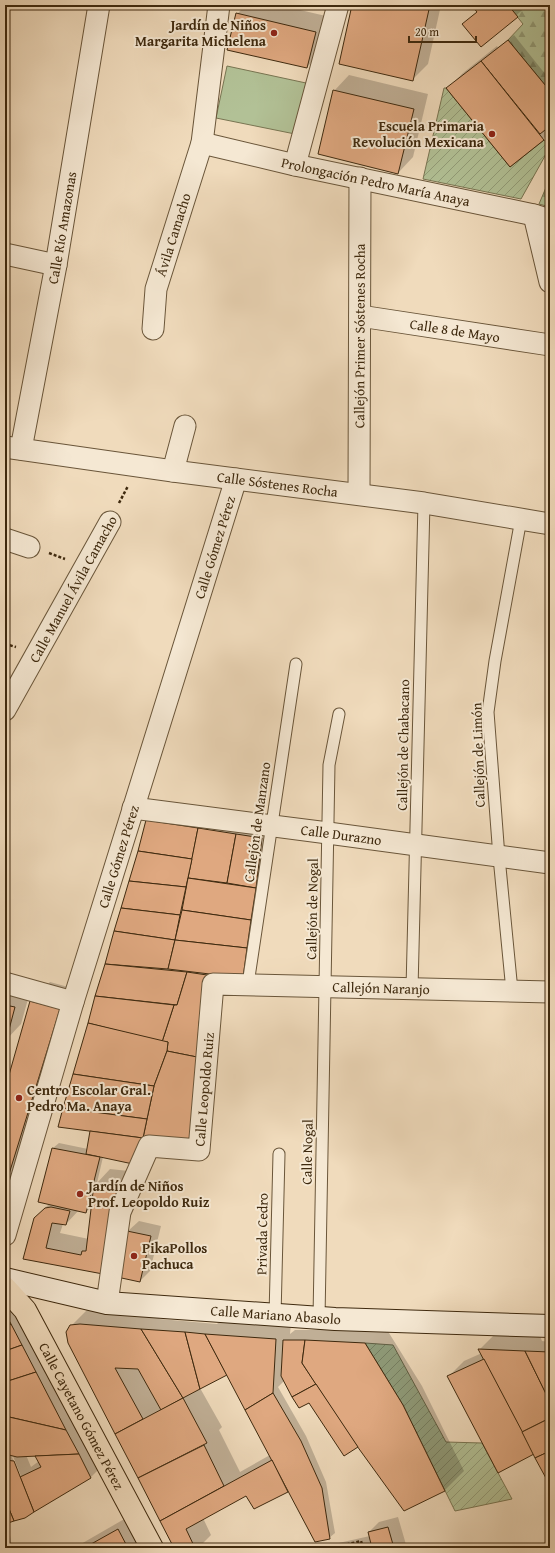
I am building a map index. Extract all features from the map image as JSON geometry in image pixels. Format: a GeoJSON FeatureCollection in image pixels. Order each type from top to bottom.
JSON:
{"type":"FeatureCollection","features":[{"type":"Feature","properties":{"kind":"main road","name":"Calle Cayetano Gómez Pérez"},"geometry":{"type":"LineString","coordinates":[[5,1288],[25,1310],[152,1548]]}},
{"type":"Feature","properties":{"kind":"street","name":"Calle Río Amazonas"},"geometry":{"type":"LineString","coordinates":[[13,448],[56,265],[99,5]]}},
{"type":"Feature","properties":{"kind":"street","name":"Ávila Camacho"},"geometry":{"type":"LineString","coordinates":[[153,329],[156,289],[202,143],[219,5]]}},
{"type":"Feature","properties":{"kind":"street"},"geometry":{"type":"LineString","coordinates":[[295,165],[338,5]]}},
{"type":"Feature","properties":{"kind":"street","name":"Prolongación Pedro María Anaya"},"geometry":{"type":"LineString","coordinates":[[202,143],[295,165],[542,218]]}},
{"type":"Feature","properties":{"kind":"street","name":"Callejón Primer Sóstenes Rocha"},"geometry":{"type":"LineString","coordinates":[[359,494],[360,178]]}},
{"type":"Feature","properties":{"kind":"street"},"geometry":{"type":"LineString","coordinates":[[542,218],[550,282]]}},
{"type":"Feature","properties":{"kind":"street"},"geometry":{"type":"LineString","coordinates":[[5,254],[56,265]]}},
{"type":"Feature","properties":{"kind":"street","name":"Calle 8 de Mayo"},"geometry":{"type":"LineString","coordinates":[[360,316],[550,345]]}},
{"type":"Feature","properties":{"kind":"street"},"geometry":{"type":"LineString","coordinates":[[173,471],[185,426]]}},
{"type":"Feature","properties":{"kind":"street","name":"Calle Sóstenes Rocha"},"geometry":{"type":"LineString","coordinates":[[13,448],[173,471],[424,503],[550,524]]}},
{"type":"Feature","properties":{"kind":"street","name":"Calle Gómez Pérez"},"geometry":{"type":"LineString","coordinates":[[5,1235],[73,1002],[236,478]]}},
{"type":"Feature","properties":{"kind":"street","name":"Calle Manuel Ávila Camacho"},"geometry":{"type":"LineString","coordinates":[[5,710],[110,522]]}},
{"type":"Feature","properties":{"kind":"street"},"geometry":{"type":"LineString","coordinates":[[5,539],[30,547]]}},
{"type":"Feature","properties":{"kind":"street","name":"Calle Durazno"},"geometry":{"type":"LineString","coordinates":[[133,808],[550,864]]}},
{"type":"Feature","properties":{"kind":"street"},"geometry":{"type":"LineString","coordinates":[[5,983],[73,1002]]}},
{"type":"Feature","properties":{"kind":"street","name":"Callejón Naranjo"},"geometry":{"type":"LineString","coordinates":[[213,984],[550,992]]}},
{"type":"Feature","properties":{"kind":"street","name":"Calle Leopoldo Ruiz"},"geometry":{"type":"LineString","coordinates":[[107,1303],[120,1212],[149,1146],[200,1150],[213,984]]}},
{"type":"Feature","properties":{"kind":"street","name":"Calle Mariano Abasolo"},"geometry":{"type":"LineString","coordinates":[[5,1279],[107,1303],[275,1316],[550,1326]]}},
{"type":"Feature","properties":{"kind":"lane","name":"Callejón de Chabacano"},"geometry":{"type":"LineString","coordinates":[[412,988],[424,503]]}},
{"type":"Feature","properties":{"kind":"lane","name":"Callejón de Limón"},"geometry":{"type":"LineString","coordinates":[[512,991],[498,857],[488,712],[495,661],[521,519]]}},
{"type":"Feature","properties":{"kind":"lane","name":"Callejón de Manzano"},"geometry":{"type":"LineString","coordinates":[[248,984],[296,664]]}},
{"type":"Feature","properties":{"kind":"lane","name":"Callejón de Nogal"},"geometry":{"type":"LineString","coordinates":[[326,986],[329,765],[339,714]]}},
{"type":"Feature","properties":{"kind":"lane","name":"Calle Nogal"},"geometry":{"type":"LineString","coordinates":[[319,1318],[326,986]]}},
{"type":"Feature","properties":{"kind":"lane","name":"Privada Cedro"},"geometry":{"type":"LineString","coordinates":[[275,1316],[279,1154]]}},
{"type":"Feature","properties":{"kind":"path","name":"Calle Manuel Ávila Camacho"},"geometry":{"type":"LineString","coordinates":[[110,522],[138,466]]}},
{"type":"Feature","properties":{"kind":"path"},"geometry":{"type":"LineString","coordinates":[[30,547],[86,566]]}},
{"type":"Feature","properties":{"kind":"path"},"geometry":{"type":"LineString","coordinates":[[332,1548],[361,1541],[363,1548]]}},
{"type":"Feature","properties":{"kind":"green space"},"geometry":{"type":"Polygon","coordinates":[[[508,5],[550,5],[550,82],[546,86],[508,40],[523,24],[508,5]]]}},
{"type":"Feature","properties":{"kind":"green space"},"geometry":{"type":"Polygon","coordinates":[[[227,66],[306,83],[295,134],[216,118],[227,66]]]}},
{"type":"Feature","properties":{"kind":"green space"},"geometry":{"type":"Polygon","coordinates":[[[444,88],[446,88],[510,167],[544,140],[550,147],[521,199],[423,179],[444,88]]]}},
{"type":"Feature","properties":{"kind":"green space"},"geometry":{"type":"Polygon","coordinates":[[[550,178],[550,207],[539,204],[550,178]]]}},
{"type":"Feature","properties":{"kind":"green space"},"geometry":{"type":"Polygon","coordinates":[[[365,1343],[393,1345],[446,1442],[482,1443],[512,1499],[455,1511],[403,1405],[365,1343]]]}},
{"type":"Feature","properties":{"kind":"building"},"geometry":{"type":"Polygon","coordinates":[[[352,5],[430,5],[413,81],[339,64],[352,5]]]}},
{"type":"Feature","properties":{"kind":"building"},"geometry":{"type":"Polygon","coordinates":[[[508,5],[518,17],[481,47],[462,24],[477,12],[472,6],[508,5]]]}},
{"type":"Feature","properties":{"kind":"building"},"geometry":{"type":"Polygon","coordinates":[[[236,13],[316,32],[307,68],[227,50],[236,13]]]}},
{"type":"Feature","properties":{"kind":"building"},"geometry":{"type":"Polygon","coordinates":[[[508,40],[550,91],[550,126],[540,134],[481,61],[508,40]]]}},
{"type":"Feature","properties":{"kind":"building"},"geometry":{"type":"Polygon","coordinates":[[[481,61],[544,140],[510,167],[446,88],[481,61]]]}},
{"type":"Feature","properties":{"kind":"building"},"geometry":{"type":"Polygon","coordinates":[[[333,90],[414,109],[398,174],[318,154],[333,90]]]}},
{"type":"Feature","properties":{"kind":"building"},"geometry":{"type":"Polygon","coordinates":[[[146,820],[198,828],[192,859],[138,851],[146,820]]]}},
{"type":"Feature","properties":{"kind":"building"},"geometry":{"type":"Polygon","coordinates":[[[198,828],[236,834],[227,883],[188,878],[198,828]]]}},
{"type":"Feature","properties":{"kind":"building"},"geometry":{"type":"Polygon","coordinates":[[[236,834],[262,838],[256,888],[227,883],[236,834]]]}},
{"type":"Feature","properties":{"kind":"building"},"geometry":{"type":"Polygon","coordinates":[[[138,851],[192,859],[186,887],[129,881],[138,851]]]}},
{"type":"Feature","properties":{"kind":"building"},"geometry":{"type":"Polygon","coordinates":[[[188,878],[256,888],[251,920],[182,910],[188,878]]]}},
{"type":"Feature","properties":{"kind":"building"},"geometry":{"type":"Polygon","coordinates":[[[129,881],[186,887],[180,915],[121,908],[129,881]]]}},
{"type":"Feature","properties":{"kind":"building"},"geometry":{"type":"Polygon","coordinates":[[[121,908],[180,915],[175,940],[114,931],[121,908]]]}},
{"type":"Feature","properties":{"kind":"building"},"geometry":{"type":"Polygon","coordinates":[[[182,910],[251,920],[247,948],[175,940],[182,910]]]}},
{"type":"Feature","properties":{"kind":"building"},"geometry":{"type":"Polygon","coordinates":[[[114,931],[175,940],[168,969],[105,964],[114,931]]]}},
{"type":"Feature","properties":{"kind":"building"},"geometry":{"type":"Polygon","coordinates":[[[175,940],[247,948],[243,978],[168,969],[175,940]]]}},
{"type":"Feature","properties":{"kind":"building"},"geometry":{"type":"Polygon","coordinates":[[[105,964],[187,972],[177,1005],[95,996],[105,964]]]}},
{"type":"Feature","properties":{"kind":"building"},"geometry":{"type":"Polygon","coordinates":[[[187,972],[207,975],[199,1023],[197,1057],[167,1051],[168,1042],[162,1042],[174,1005],[177,1005],[187,972]]]}},
{"type":"Feature","properties":{"kind":"building"},"geometry":{"type":"Polygon","coordinates":[[[95,996],[174,1005],[162,1042],[88,1023],[95,996]]]}},
{"type":"Feature","properties":{"kind":"building","name":"Centro Escolar Gral. Pedro Ma. Anaya"},"geometry":{"type":"Polygon","coordinates":[[[30,1001],[60,1009],[5,1187],[5,1089],[30,1001]]]}},
{"type":"Feature","properties":{"kind":"building"},"geometry":{"type":"Polygon","coordinates":[[[5,1005],[15,1007],[6,1041],[5,1040],[5,1005]]]}},
{"type":"Feature","properties":{"kind":"building"},"geometry":{"type":"Polygon","coordinates":[[[88,1023],[168,1042],[167,1051],[154,1086],[73,1074],[88,1023]]]}},
{"type":"Feature","properties":{"kind":"building"},"geometry":{"type":"Polygon","coordinates":[[[167,1051],[197,1057],[190,1144],[143,1138],[154,1086],[167,1051]]]}},
{"type":"Feature","properties":{"kind":"building"},"geometry":{"type":"Polygon","coordinates":[[[73,1074],[154,1086],[147,1119],[63,1108],[73,1074]]]}},
{"type":"Feature","properties":{"kind":"building"},"geometry":{"type":"Polygon","coordinates":[[[63,1108],[147,1119],[143,1138],[58,1127],[63,1108]]]}},
{"type":"Feature","properties":{"kind":"building"},"geometry":{"type":"Polygon","coordinates":[[[90,1131],[143,1138],[133,1164],[86,1154],[90,1131]]]}},
{"type":"Feature","properties":{"kind":"building"},"geometry":{"type":"Polygon","coordinates":[[[52,1148],[100,1157],[86,1213],[38,1202],[52,1148]]]}},
{"type":"Feature","properties":{"kind":"building"},"geometry":{"type":"Polygon","coordinates":[[[94,1184],[123,1187],[103,1274],[23,1259],[34,1218],[45,1208],[51,1207],[70,1211],[66,1225],[52,1223],[46,1248],[81,1255],[82,1251],[86,1251],[94,1184]]]}},
{"type":"Feature","properties":{"kind":"building","name":"PikaPollos Pachuca"},"geometry":{"type":"Polygon","coordinates":[[[127,1231],[151,1236],[140,1282],[117,1277],[127,1231]]]}},
{"type":"Feature","properties":{"kind":"building"},"geometry":{"type":"Polygon","coordinates":[[[5,1313],[11,1324],[5,1327],[5,1313]]]}},
{"type":"Feature","properties":{"kind":"building"},"geometry":{"type":"Polygon","coordinates":[[[11,1324],[22,1345],[5,1351],[5,1327],[11,1324]]]}},
{"type":"Feature","properties":{"kind":"building"},"geometry":{"type":"Polygon","coordinates":[[[80,1324],[141,1329],[183,1398],[161,1410],[138,1369],[115,1368],[143,1419],[115,1434],[68,1343],[66,1332],[70,1325],[80,1324]]]}},
{"type":"Feature","properties":{"kind":"building"},"geometry":{"type":"Polygon","coordinates":[[[141,1329],[185,1332],[200,1389],[183,1398],[141,1329]]]}},
{"type":"Feature","properties":{"kind":"building"},"geometry":{"type":"Polygon","coordinates":[[[185,1332],[205,1334],[227,1375],[200,1389],[185,1332]]]}},
{"type":"Feature","properties":{"kind":"building"},"geometry":{"type":"Polygon","coordinates":[[[205,1334],[276,1339],[273,1393],[245,1410],[205,1334]]]}},
{"type":"Feature","properties":{"kind":"building"},"geometry":{"type":"Polygon","coordinates":[[[283,1340],[305,1340],[302,1363],[316,1384],[292,1397],[281,1376],[283,1340]]]}},
{"type":"Feature","properties":{"kind":"building"},"geometry":{"type":"Polygon","coordinates":[[[305,1340],[365,1343],[403,1405],[445,1491],[404,1511],[349,1435],[302,1363],[305,1340]]]}},
{"type":"Feature","properties":{"kind":"building"},"geometry":{"type":"Polygon","coordinates":[[[22,1345],[36,1372],[5,1382],[5,1351],[22,1345]]]}},
{"type":"Feature","properties":{"kind":"building"},"geometry":{"type":"Polygon","coordinates":[[[478,1349],[525,1351],[550,1402],[550,1418],[522,1432],[478,1349]]]}},
{"type":"Feature","properties":{"kind":"building"},"geometry":{"type":"Polygon","coordinates":[[[525,1351],[550,1352],[550,1402],[525,1351]]]}},
{"type":"Feature","properties":{"kind":"building"},"geometry":{"type":"Polygon","coordinates":[[[484,1359],[534,1454],[498,1473],[447,1376],[484,1359]]]}},
{"type":"Feature","properties":{"kind":"building"},"geometry":{"type":"Polygon","coordinates":[[[36,1372],[66,1430],[5,1416],[5,1382],[36,1372]]]}},
{"type":"Feature","properties":{"kind":"building"},"geometry":{"type":"Polygon","coordinates":[[[316,1384],[358,1447],[344,1456],[309,1403],[299,1408],[292,1397],[316,1384]]]}},
{"type":"Feature","properties":{"kind":"building"},"geometry":{"type":"Polygon","coordinates":[[[273,1393],[301,1441],[322,1488],[330,1539],[315,1542],[245,1410],[273,1393]]]}},
{"type":"Feature","properties":{"kind":"building"},"geometry":{"type":"Polygon","coordinates":[[[183,1398],[207,1443],[138,1478],[115,1434],[183,1398]]]}},
{"type":"Feature","properties":{"kind":"building"},"geometry":{"type":"Polygon","coordinates":[[[5,1416],[9,1417],[5,1434],[5,1416]]]}},
{"type":"Feature","properties":{"kind":"building"},"geometry":{"type":"Polygon","coordinates":[[[9,1417],[66,1430],[79,1454],[17,1457],[5,1454],[5,1434],[9,1417]]]}},
{"type":"Feature","properties":{"kind":"building"},"geometry":{"type":"Polygon","coordinates":[[[550,1418],[550,1451],[535,1458],[522,1432],[550,1418]]]}},
{"type":"Feature","properties":{"kind":"building"},"geometry":{"type":"Polygon","coordinates":[[[204,1445],[224,1486],[160,1521],[138,1478],[204,1445]]]}},
{"type":"Feature","properties":{"kind":"building"},"geometry":{"type":"Polygon","coordinates":[[[550,1451],[550,1479],[547,1480],[535,1458],[550,1451]]]}},
{"type":"Feature","properties":{"kind":"building"},"geometry":{"type":"Polygon","coordinates":[[[79,1454],[91,1478],[34,1512],[20,1477],[41,1467],[35,1456],[79,1454]]]}},
{"type":"Feature","properties":{"kind":"building"},"geometry":{"type":"Polygon","coordinates":[[[5,1460],[14,1461],[34,1512],[25,1518],[14,1521],[7,1504],[5,1504],[5,1460]]]}},
{"type":"Feature","properties":{"kind":"building"},"geometry":{"type":"Polygon","coordinates":[[[272,1460],[288,1492],[254,1509],[246,1496],[186,1529],[195,1548],[174,1548],[160,1521],[272,1460]]]}},
{"type":"Feature","properties":{"kind":"building"},"geometry":{"type":"Polygon","coordinates":[[[5,1504],[7,1504],[14,1521],[5,1524],[5,1504]]]}},
{"type":"Feature","properties":{"kind":"building"},"geometry":{"type":"Polygon","coordinates":[[[388,1527],[394,1548],[372,1548],[368,1532],[388,1527]]]}},
{"type":"Feature","properties":{"kind":"building"},"geometry":{"type":"Polygon","coordinates":[[[118,1529],[128,1548],[84,1548],[118,1529]]]}},
{"type":"Feature","properties":{"kind":"place","name":"Jardín de Niños Margarita Michelena"},"geometry":{"type":"Point","coordinates":[274,33]}},
{"type":"Feature","properties":{"kind":"place","name":"Escuela Primaria Revolución Mexicana"},"geometry":{"type":"Point","coordinates":[492,134]}},
{"type":"Feature","properties":{"kind":"place","name":"Centro Escolar Gral. Pedro Ma. Anaya"},"geometry":{"type":"Point","coordinates":[19,1098]}},
{"type":"Feature","properties":{"kind":"place","name":"Jardín de Niños Prof. Leopoldo Ruiz"},"geometry":{"type":"Point","coordinates":[80,1194]}},
{"type":"Feature","properties":{"kind":"place","name":"PikaPollos Pachuca"},"geometry":{"type":"Point","coordinates":[134,1256]}}]}
